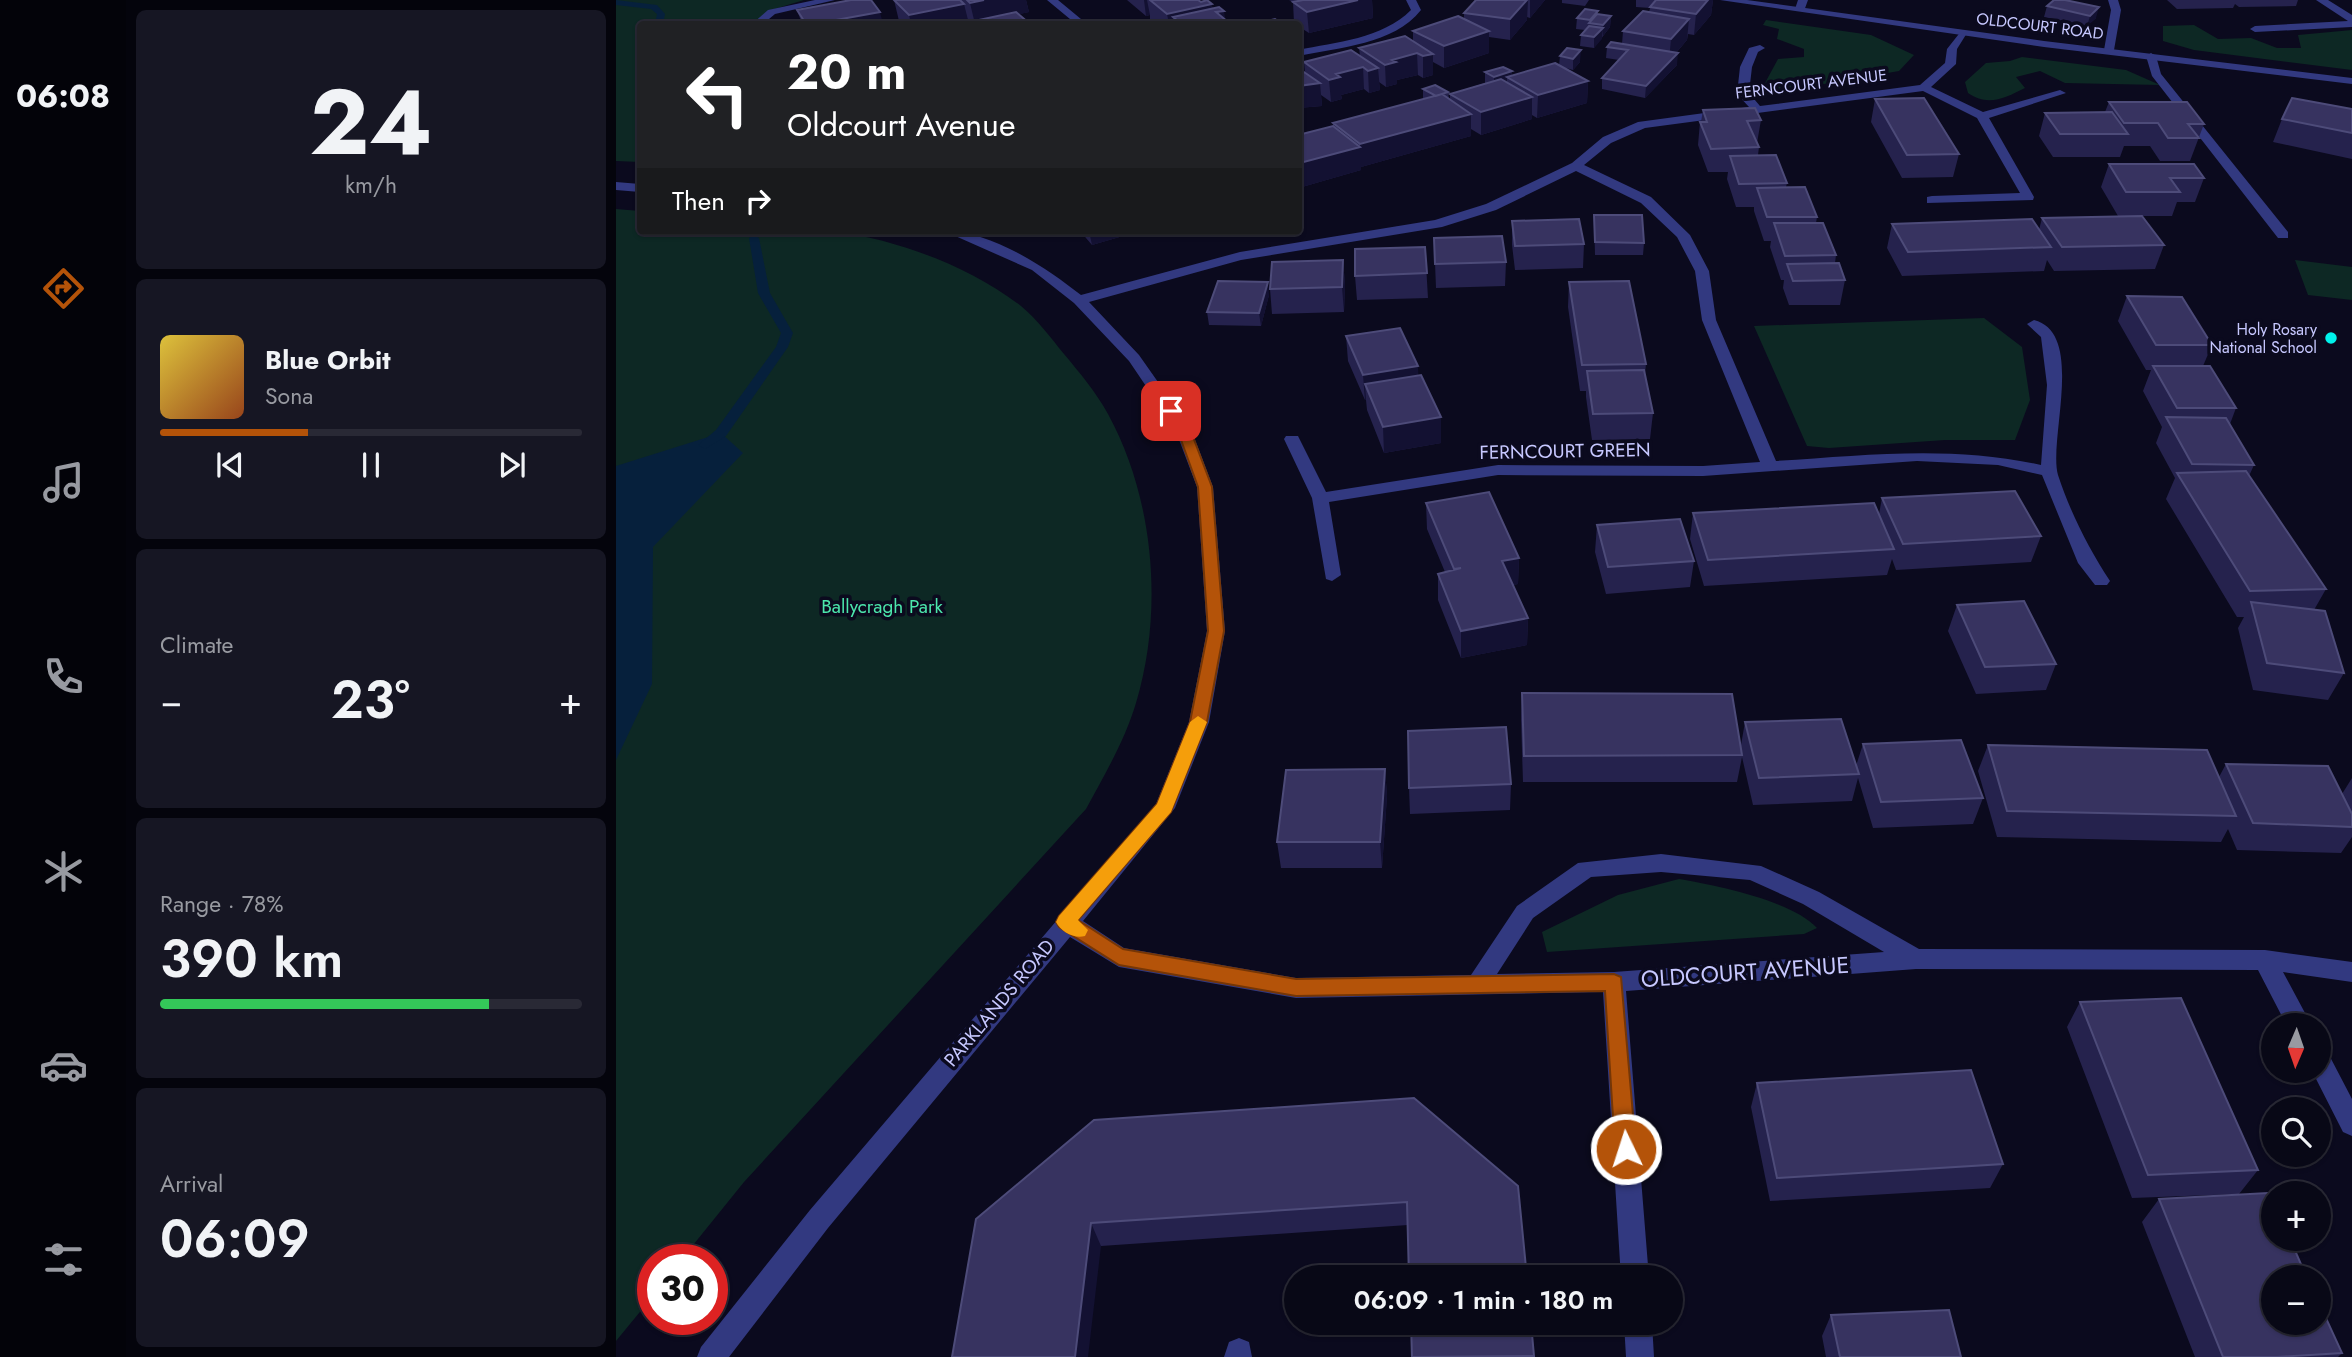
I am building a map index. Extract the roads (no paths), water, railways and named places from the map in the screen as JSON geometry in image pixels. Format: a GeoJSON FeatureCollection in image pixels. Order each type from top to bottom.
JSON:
{"type":"FeatureCollection","features":[{"type":"Feature","properties":{"kind":"street"},"geometry":{"type":"LineString","coordinates":[[761,21],[772,12],[830,0]]}},
{"type":"Feature","properties":{"kind":"street"},"geometry":{"type":"LineString","coordinates":[[1052,0],[1078,21]]}},
{"type":"Feature","properties":{"kind":"street"},"geometry":{"type":"LineString","coordinates":[[1302,52],[1391,30],[1410,20],[1416,10],[1411,0]]}},
{"type":"Feature","properties":{"kind":"street","name":"OLDCOURT ROAD"},"geometry":{"type":"LineString","coordinates":[[1725,0],[1802,5],[1962,33],[2352,81]]}},
{"type":"Feature","properties":{"kind":"street"},"geometry":{"type":"LineString","coordinates":[[2109,50],[2116,10],[2113,0]]}},
{"type":"Feature","properties":{"kind":"street"},"geometry":{"type":"LineString","coordinates":[[2321,0],[2352,21]]}},
{"type":"Feature","properties":{"kind":"street"},"geometry":{"type":"LineString","coordinates":[[2255,29],[2352,21]]}},
{"type":"Feature","properties":{"kind":"street"},"geometry":{"type":"LineString","coordinates":[[1923,88],[1950,64],[1952,49],[1962,33]]}},
{"type":"Feature","properties":{"kind":"street"},"geometry":{"type":"LineString","coordinates":[[1756,108],[1743,94],[1746,66],[1753,50],[1760,48]]}},
{"type":"Feature","properties":{"kind":"street"},"geometry":{"type":"LineString","coordinates":[[2151,55],[2156,74],[2283,235]]}},
{"type":"Feature","properties":{"kind":"street"},"geometry":{"type":"LineString","coordinates":[[1923,88],[1938,92],[1982,116],[2028,197],[1932,200]]}},
{"type":"Feature","properties":{"kind":"street","name":"FERNCOURT AVENUE"},"geometry":{"type":"LineString","coordinates":[[1079,300],[1240,256],[1437,224],[1491,207],[1576,166],[1607,140],[1642,125],[1923,88]]}},
{"type":"Feature","properties":{"kind":"street"},"geometry":{"type":"LineString","coordinates":[[1982,116],[2060,93]]}},
{"type":"Feature","properties":{"kind":"street"},"geometry":{"type":"LineString","coordinates":[[1576,166],[1646,200],[1683,235],[1702,271],[1709,320],[1770,467]]}},
{"type":"Feature","properties":{"kind":"street"},"geometry":{"type":"LineString","coordinates":[[616,186],[637,188]]}},
{"type":"Feature","properties":{"kind":"street","name":"PARKLANDS ROAD"},"geometry":{"type":"LineString","coordinates":[[711,1357],[819,1219],[1066,922],[1165,808],[1199,722],[1216,631],[1205,487],[1184,429],[1134,358],[1079,300],[1037,267],[961,235]]}},
{"type":"Feature","properties":{"kind":"street"},"geometry":{"type":"LineString","coordinates":[[2034,324],[2048,336],[2055,384],[2049,472],[2087,563],[2101,581]]}},
{"type":"Feature","properties":{"kind":"street"},"geometry":{"type":"LineString","coordinates":[[1292,439],[1321,498],[1332,575]]}},
{"type":"Feature","properties":{"kind":"street","name":"FERNCOURT GREEN"},"geometry":{"type":"LineString","coordinates":[[1321,498],[1498,470],[1703,471],[1917,456],[1998,460],[2049,472]]}},
{"type":"Feature","properties":{"kind":"street"},"geometry":{"type":"LineString","coordinates":[[1476,986],[1525,912],[1586,869],[1661,863],[1753,872],[1811,898],[1916,959]]}},
{"type":"Feature","properties":{"kind":"street","name":"OLDCOURT AVENUE"},"geometry":{"type":"LineString","coordinates":[[1066,922],[1119,957],[1296,988],[1614,982],[1916,959],[2265,960],[2352,972]]}},
{"type":"Feature","properties":{"kind":"street"},"geometry":{"type":"LineString","coordinates":[[2265,960],[2293,1013]]}},
{"type":"Feature","properties":{"kind":"street"},"geometry":{"type":"LineString","coordinates":[[1614,982],[1633,1265]]}},
{"type":"Feature","properties":{"kind":"street"},"geometry":{"type":"LineString","coordinates":[[2331,1083],[2352,1124]]}},
{"type":"Feature","properties":{"kind":"street"},"geometry":{"type":"LineString","coordinates":[[1639,1335],[1640,1357]]}},
{"type":"Feature","properties":{"kind":"water"},"geometry":{"type":"Polygon","coordinates":[[[721,433],[743,453],[653,547],[652,684],[616,760],[616,466],[721,433]]]}},
{"type":"Feature","properties":{"kind":"waterway"},"geometry":{"type":"LineString","coordinates":[[616,2],[654,7],[661,14],[660,21]]}},
{"type":"Feature","properties":{"kind":"waterway"},"geometry":{"type":"LineString","coordinates":[[705,445],[721,433],[782,347],[787,333],[764,293],[754,238]]}},
{"type":"Feature","properties":{"kind":"place","name":"Holy Rosary National School"},"geometry":{"type":"Point","coordinates":[2331,338]}},
{"type":"Feature","properties":{"kind":"park label","name":"Ballycragh Park"},"geometry":{"type":"Point","coordinates":[882,606]}}]}
